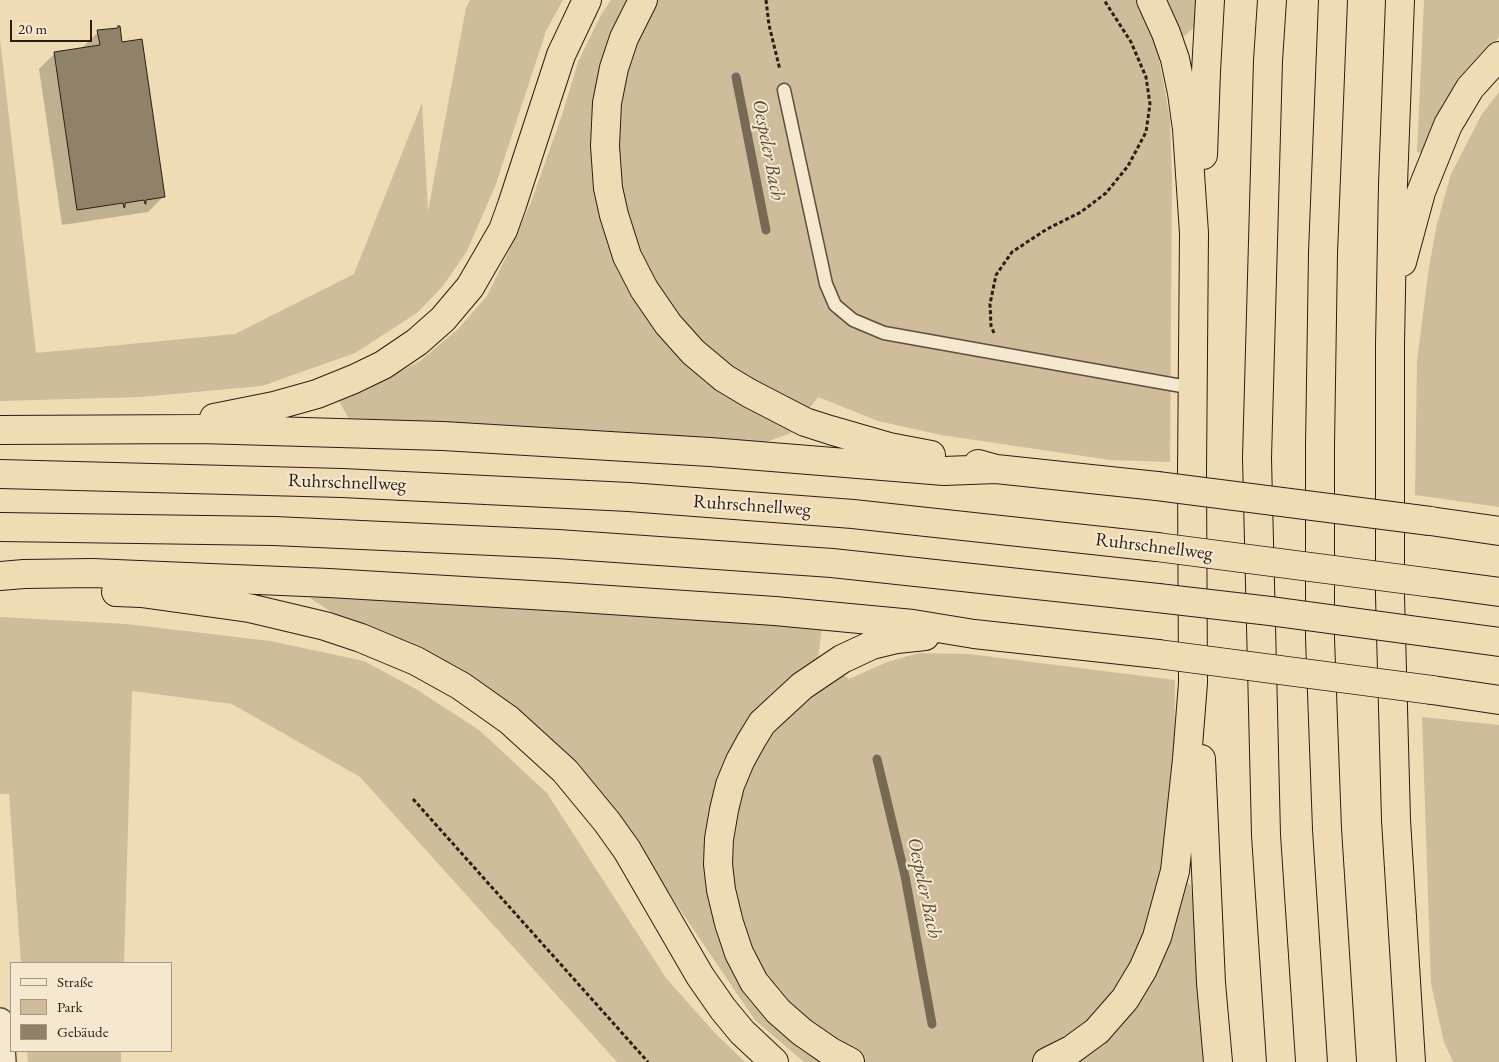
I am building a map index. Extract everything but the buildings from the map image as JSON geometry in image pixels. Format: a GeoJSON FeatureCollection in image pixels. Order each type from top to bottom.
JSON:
{"type":"FeatureCollection","features":[{"type":"Feature","properties":{"kind":"highway"},"geometry":{"type":"LineString","coordinates":[[70,429],[190,421],[230,416],[274,406],[317,394],[354,380],[383,365],[417,342],[443,319],[470,288],[502,230],[512,205],[560,55],[587,0]]}},
{"type":"Feature","properties":{"kind":"highway"},"geometry":{"type":"LineString","coordinates":[[643,0],[624,38],[614,68],[607,103],[605,146],[608,188],[627,256],[644,289],[668,324],[693,352],[724,378],[805,422],[889,447],[949,457],[996,469],[1156,486],[1430,521],[1499,532]]}},
{"type":"Feature","properties":{"kind":"highway"},"geometry":{"type":"LineString","coordinates":[[1047,1062],[1071,1050],[1097,1031],[1125,999],[1143,969],[1157,937],[1175,871],[1187,759],[1193,683],[1194,233],[1182,93],[1175,59],[1151,0]]}},
{"type":"Feature","properties":{"kind":"highway"},"geometry":{"type":"LineString","coordinates":[[1194,233],[1203,177],[1210,0]]}},
{"type":"Feature","properties":{"kind":"highway"},"geometry":{"type":"LineString","coordinates":[[1272,0],[1268,61],[1257,458],[1266,835],[1281,1062]]}},
{"type":"Feature","properties":{"kind":"highway"},"geometry":{"type":"LineString","coordinates":[[1333,0],[1323,253],[1320,638],[1327,829],[1342,1062]]}},
{"type":"Feature","properties":{"kind":"highway"},"geometry":{"type":"LineString","coordinates":[[1400,0],[1393,184],[1390,345],[1390,596],[1396,820],[1402,942],[1411,1062]]}},
{"type":"Feature","properties":{"kind":"highway"},"geometry":{"type":"LineString","coordinates":[[1390,345],[1405,250],[1421,192],[1448,125],[1470,88],[1499,56]]}},
{"type":"Feature","properties":{"kind":"highway"},"geometry":{"type":"LineString","coordinates":[[7,430],[200,429],[442,436],[710,452],[944,472],[996,469]]}},
{"type":"Feature","properties":{"kind":"highway","name":"Ruhrschnellweg"},"geometry":{"type":"LineString","coordinates":[[9,474],[342,482],[629,497],[853,514],[1157,547],[1499,592]]}},
{"type":"Feature","properties":{"kind":"highway"},"geometry":{"type":"LineString","coordinates":[[10,527],[283,531],[623,548],[832,563],[1270,611],[1499,642]]}},
{"type":"Feature","properties":{"kind":"highway"},"geometry":{"type":"LineString","coordinates":[[12,578],[92,573],[320,582],[556,596],[775,612],[913,624],[974,634],[1158,654],[1499,700]]}},
{"type":"Feature","properties":{"kind":"highway"},"geometry":{"type":"LineString","coordinates":[[12,578],[68,589],[141,594],[249,608],[325,626],[361,638],[416,661],[461,686],[515,725],[559,765],[586,794],[627,850],[676,937],[723,1009],[742,1032],[774,1062]]}},
{"type":"Feature","properties":{"kind":"highway"},"geometry":{"type":"LineString","coordinates":[[850,1062],[831,1052],[802,1032],[778,1011],[754,982],[739,953],[725,907],[718,864],[719,839],[730,785],[740,761],[762,723],[802,686],[842,659],[872,645],[897,639],[919,636],[974,634]]}},
{"type":"Feature","properties":{"kind":"highway"},"geometry":{"type":"LineString","coordinates":[[1193,683],[1201,758],[1211,983],[1218,1062]]}},
{"type":"Feature","properties":{"kind":"highway"},"geometry":{"type":"LineString","coordinates":[[1402,942],[1419,1038],[1428,1062]]}},
{"type":"Feature","properties":{"kind":"street"},"geometry":{"type":"LineString","coordinates":[[0,1021],[3,1062]]}},
{"type":"Feature","properties":{"kind":"lane"},"geometry":{"type":"LineString","coordinates":[[784,90],[826,284],[835,305],[853,320],[884,333],[1193,388]]}},
{"type":"Feature","properties":{"kind":"path"},"geometry":{"type":"LineString","coordinates":[[766,0],[769,24],[784,90]]}},
{"type":"Feature","properties":{"kind":"path"},"geometry":{"type":"LineString","coordinates":[[1003,354],[991,326],[990,304],[996,274],[1012,252],[1047,229],[1081,212],[1106,193],[1128,166],[1146,132],[1150,104],[1146,77],[1131,42],[1104,0]]}},
{"type":"Feature","properties":{"kind":"path"},"geometry":{"type":"LineString","coordinates":[[413,799],[648,1062]]}},
{"type":"Feature","properties":{"kind":"green space"},"geometry":{"type":"Polygon","coordinates":[[[470,0],[563,0],[546,31],[496,184],[467,251],[443,286],[417,313],[355,353],[262,386],[141,397],[0,401],[0,39],[36,353],[235,334],[354,274],[422,103],[428,211],[466,8],[470,0]]]}},
{"type":"Feature","properties":{"kind":"green space"},"geometry":{"type":"Polygon","coordinates":[[[611,0],[1200,0],[1199,23],[1159,59],[1170,119],[1172,180],[1170,462],[1110,460],[941,435],[878,421],[818,397],[791,433],[752,447],[350,421],[338,399],[364,391],[420,361],[458,329],[487,296],[531,202],[562,115],[578,62],[601,15],[611,0]]]}},
{"type":"Feature","properties":{"kind":"green space"},"geometry":{"type":"Polygon","coordinates":[[[1424,0],[1499,0],[1499,37],[1466,73],[1439,113],[1421,153],[1417,152],[1424,0]]]}},
{"type":"Feature","properties":{"kind":"green space"},"geometry":{"type":"Polygon","coordinates":[[[1499,92],[1499,507],[1415,495],[1417,361],[1429,267],[1437,224],[1451,174],[1482,114],[1499,92]]]}},
{"type":"Feature","properties":{"kind":"green space"},"geometry":{"type":"Polygon","coordinates":[[[346,594],[822,626],[818,659],[849,679],[887,662],[919,653],[969,654],[1175,680],[1174,773],[1162,856],[1191,886],[1206,1062],[804,1062],[755,1020],[645,858],[584,777],[310,598],[346,594]]]}},
{"type":"Feature","properties":{"kind":"green space"},"geometry":{"type":"Polygon","coordinates":[[[0,617],[126,624],[270,641],[364,661],[416,689],[479,730],[547,793],[666,978],[715,1033],[745,1062],[617,1062],[360,777],[232,704],[132,691],[124,962],[21,962],[9,794],[0,794],[0,617]]]}},
{"type":"Feature","properties":{"kind":"green space"},"geometry":{"type":"Polygon","coordinates":[[[1422,717],[1499,725],[1499,1062],[1453,1062],[1444,1042],[1431,984],[1422,717]]]}},
{"type":"Feature","properties":{"kind":"green space"},"geometry":{"type":"Polygon","coordinates":[[[27,1052],[121,1052],[121,1062],[28,1062],[27,1052]]]}},
{"type":"Feature","properties":{"kind":"waterway","name":"Oespeler Bach"},"geometry":{"type":"LineString","coordinates":[[736,77],[766,230]]}},
{"type":"Feature","properties":{"kind":"waterway","name":"Oespeler Bach"},"geometry":{"type":"LineString","coordinates":[[877,759],[905,876],[932,1024]]}}]}
